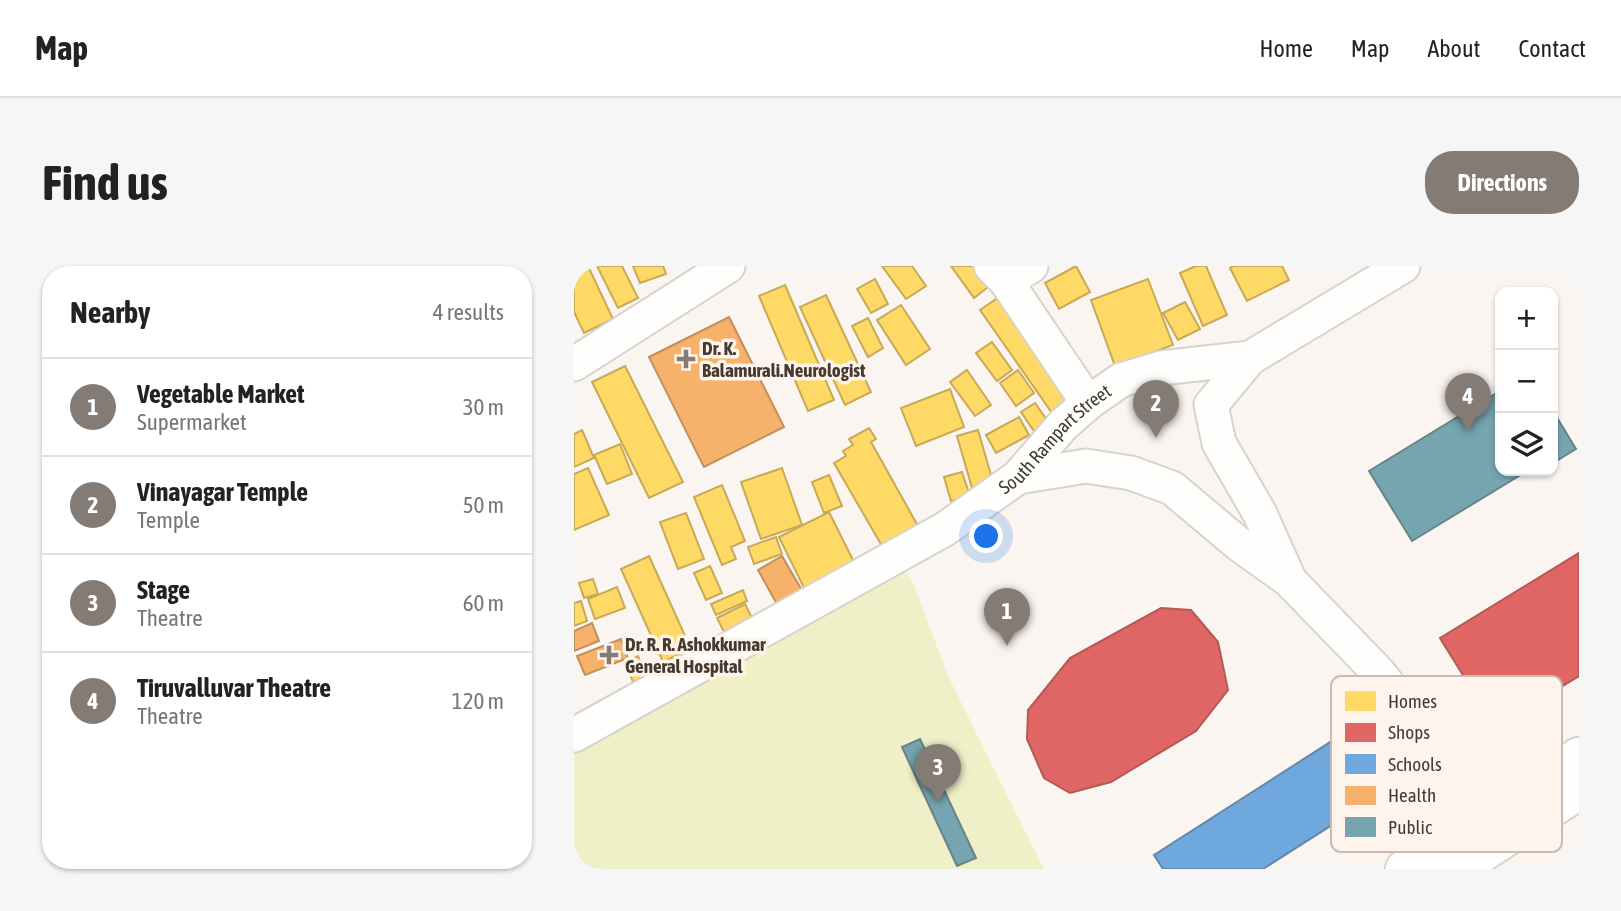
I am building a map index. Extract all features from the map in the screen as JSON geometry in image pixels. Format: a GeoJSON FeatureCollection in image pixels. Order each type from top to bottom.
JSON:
{"type":"FeatureCollection","features":[{"type":"Feature","properties":{"kind":"main road"},"geometry":{"type":"LineString","coordinates":[[1562,771],[1579,757]]}},
{"type":"Feature","properties":{"kind":"main road"},"geometry":{"type":"LineString","coordinates":[[1562,797],[1579,790]]}},
{"type":"Feature","properties":{"kind":"main road"},"geometry":{"type":"LineString","coordinates":[[1405,869],[1441,852]]}},
{"type":"Feature","properties":{"kind":"main road"},"geometry":{"type":"LineString","coordinates":[[1456,869],[1472,852]]}},
{"type":"Feature","properties":{"kind":"street"},"geometry":{"type":"LineString","coordinates":[[574,364],[728,266]]}},
{"type":"Feature","properties":{"kind":"street","name":"South Rampart Street"},"geometry":{"type":"LineString","coordinates":[[574,735],[945,529],[1018,477],[1088,403],[1121,380],[1161,368],[1250,358],[1403,266]]}},
{"type":"Feature","properties":{"kind":"street"},"geometry":{"type":"LineString","coordinates":[[1009,271],[1088,403]]}},
{"type":"Feature","properties":{"kind":"street"},"geometry":{"type":"LineString","coordinates":[[1250,358],[1211,405],[1219,443],[1260,514],[1289,580]]}},
{"type":"Feature","properties":{"kind":"street"},"geometry":{"type":"LineString","coordinates":[[1018,477],[1086,466],[1131,472],[1172,488],[1240,545],[1289,580],[1381,676]]}},
{"type":"Feature","properties":{"kind":"green space"},"geometry":{"type":"Polygon","coordinates":[[[900,562],[913,583],[949,678],[1044,869],[574,869],[574,745],[900,562]]]}},
{"type":"Feature","properties":{"kind":"building: Homes"},"geometry":{"type":"Polygon","coordinates":[[[574,266],[588,266],[613,319],[584,333],[574,312],[574,266]]]}},
{"type":"Feature","properties":{"kind":"building: Homes"},"geometry":{"type":"Polygon","coordinates":[[[597,266],[622,266],[638,298],[618,308],[597,266]]]}},
{"type":"Feature","properties":{"kind":"building: Homes"},"geometry":{"type":"Polygon","coordinates":[[[633,266],[663,266],[666,274],[640,283],[633,266]]]}},
{"type":"Feature","properties":{"kind":"building: Homes"},"geometry":{"type":"Polygon","coordinates":[[[882,266],[912,266],[926,286],[906,299],[882,266]]]}},
{"type":"Feature","properties":{"kind":"building: Homes"},"geometry":{"type":"Polygon","coordinates":[[[951,266],[975,266],[993,283],[974,298],[951,266]]]}},
{"type":"Feature","properties":{"kind":"building: Homes"},"geometry":{"type":"Polygon","coordinates":[[[1076,266],[1090,292],[1059,309],[1045,283],[1076,266]]]}},
{"type":"Feature","properties":{"kind":"building: Homes"},"geometry":{"type":"Polygon","coordinates":[[[1196,266],[1206,266],[1227,315],[1203,326],[1180,273],[1196,266]]]}},
{"type":"Feature","properties":{"kind":"building: Homes"},"geometry":{"type":"Polygon","coordinates":[[[1282,266],[1289,280],[1247,301],[1230,268],[1282,266]]]}},
{"type":"Feature","properties":{"kind":"building: Homes"},"geometry":{"type":"Polygon","coordinates":[[[875,279],[888,304],[871,313],[857,289],[875,279]]]}},
{"type":"Feature","properties":{"kind":"building: Homes"},"geometry":{"type":"Polygon","coordinates":[[[1148,279],[1173,345],[1115,366],[1091,300],[1148,279]]]}},
{"type":"Feature","properties":{"kind":"building: Homes"},"geometry":{"type":"Polygon","coordinates":[[[785,285],[834,400],[808,411],[759,296],[785,285]]]}},
{"type":"Feature","properties":{"kind":"building: Homes"},"geometry":{"type":"Polygon","coordinates":[[[1008,291],[1077,394],[1052,413],[980,310],[1008,291]]]}},
{"type":"Feature","properties":{"kind":"building: Homes"},"geometry":{"type":"Polygon","coordinates":[[[826,295],[871,392],[845,405],[800,307],[826,295]]]}},
{"type":"Feature","properties":{"kind":"building: Homes"},"geometry":{"type":"Polygon","coordinates":[[[1185,302],[1200,329],[1178,340],[1163,313],[1185,302]]]}},
{"type":"Feature","properties":{"kind":"building: Homes"},"geometry":{"type":"Polygon","coordinates":[[[901,305],[930,349],[906,365],[877,320],[901,305]]]}},
{"type":"Feature","properties":{"kind":"building: Homes"},"geometry":{"type":"Polygon","coordinates":[[[868,318],[883,348],[868,357],[852,326],[868,318]]]}},
{"type":"Feature","properties":{"kind":"building: Homes"},"geometry":{"type":"Polygon","coordinates":[[[992,342],[1012,370],[997,381],[976,353],[992,342]]]}},
{"type":"Feature","properties":{"kind":"building: Homes"},"geometry":{"type":"Polygon","coordinates":[[[625,366],[683,482],[649,498],[592,382],[625,366]]]}},
{"type":"Feature","properties":{"kind":"building: Homes"},"geometry":{"type":"Polygon","coordinates":[[[967,370],[991,405],[975,416],[950,382],[967,370]]]}},
{"type":"Feature","properties":{"kind":"building: Homes"},"geometry":{"type":"Polygon","coordinates":[[[1018,370],[1034,393],[1016,406],[1000,383],[1018,370]]]}},
{"type":"Feature","properties":{"kind":"building: Homes"},"geometry":{"type":"Polygon","coordinates":[[[950,389],[964,427],[916,446],[901,408],[950,389]]]}},
{"type":"Feature","properties":{"kind":"building: Homes"},"geometry":{"type":"Polygon","coordinates":[[[1035,403],[1052,427],[1038,437],[1021,412],[1035,403]]]}},
{"type":"Feature","properties":{"kind":"building: Homes"},"geometry":{"type":"Polygon","coordinates":[[[1019,417],[1029,435],[996,453],[986,435],[1019,417]]]}},
{"type":"Feature","properties":{"kind":"building: Homes"},"geometry":{"type":"Polygon","coordinates":[[[869,428],[876,439],[871,442],[918,526],[882,546],[834,463],[846,456],[843,451],[853,445],[849,439],[869,428]]]}},
{"type":"Feature","properties":{"kind":"building: Homes"},"geometry":{"type":"Polygon","coordinates":[[[582,430],[594,458],[574,467],[574,434],[582,430]]]}},
{"type":"Feature","properties":{"kind":"building: Homes"},"geometry":{"type":"Polygon","coordinates":[[[978,430],[993,482],[972,488],[957,436],[978,430]]]}},
{"type":"Feature","properties":{"kind":"building: Homes"},"geometry":{"type":"Polygon","coordinates":[[[620,444],[632,474],[607,484],[594,455],[620,444]]]}},
{"type":"Feature","properties":{"kind":"building: Homes"},"geometry":{"type":"Polygon","coordinates":[[[588,468],[609,515],[574,530],[574,474],[588,468]]]}},
{"type":"Feature","properties":{"kind":"building: Homes"},"geometry":{"type":"Polygon","coordinates":[[[782,468],[802,525],[761,539],[741,482],[782,468]]]}},
{"type":"Feature","properties":{"kind":"building: Homes"},"geometry":{"type":"Polygon","coordinates":[[[962,472],[970,496],[951,501],[944,477],[962,472]]]}},
{"type":"Feature","properties":{"kind":"building: Homes"},"geometry":{"type":"Polygon","coordinates":[[[829,475],[842,506],[824,513],[812,482],[829,475]]]}},
{"type":"Feature","properties":{"kind":"building: Homes"},"geometry":{"type":"Polygon","coordinates":[[[722,485],[745,541],[731,547],[736,559],[722,565],[694,497],[722,485]]]}},
{"type":"Feature","properties":{"kind":"building: Homes"},"geometry":{"type":"Polygon","coordinates":[[[829,512],[858,570],[807,594],[779,537],[829,512]]]}},
{"type":"Feature","properties":{"kind":"building: Homes"},"geometry":{"type":"Polygon","coordinates":[[[686,513],[704,559],[678,569],[660,522],[686,513]]]}},
{"type":"Feature","properties":{"kind":"building: Homes"},"geometry":{"type":"Polygon","coordinates":[[[776,537],[782,554],[754,564],[748,547],[776,537]]]}},
{"type":"Feature","properties":{"kind":"building: Homes"},"geometry":{"type":"Polygon","coordinates":[[[649,556],[691,649],[663,662],[621,569],[649,556]]]}},
{"type":"Feature","properties":{"kind":"building: Homes"},"geometry":{"type":"Polygon","coordinates":[[[710,566],[722,593],[706,600],[694,573],[710,566]]]}},
{"type":"Feature","properties":{"kind":"building: Homes"},"geometry":{"type":"Polygon","coordinates":[[[593,579],[598,594],[584,598],[579,583],[593,579]]]}},
{"type":"Feature","properties":{"kind":"building: Homes"},"geometry":{"type":"Polygon","coordinates":[[[617,587],[625,608],[595,619],[588,599],[617,587]]]}},
{"type":"Feature","properties":{"kind":"building: Homes"},"geometry":{"type":"Polygon","coordinates":[[[743,590],[747,601],[716,615],[711,604],[743,590]]]}},
{"type":"Feature","properties":{"kind":"building: Homes"},"geometry":{"type":"Polygon","coordinates":[[[581,601],[587,621],[574,626],[574,603],[581,601]]]}},
{"type":"Feature","properties":{"kind":"building: Homes"},"geometry":{"type":"Polygon","coordinates":[[[745,604],[753,620],[725,634],[717,618],[745,604]]]}},
{"type":"Feature","properties":{"kind":"building: Homes"},"geometry":{"type":"Polygon","coordinates":[[[638,656],[646,676],[633,682],[625,662],[638,656]]]}},
{"type":"Feature","properties":{"kind":"building: Shops"},"geometry":{"type":"Polygon","coordinates":[[[1579,553],[1579,676],[1562,686],[1562,676],[1463,676],[1440,638],[1579,553]]]}},
{"type":"Feature","properties":{"kind":"building: Shops"},"geometry":{"type":"Polygon","coordinates":[[[1161,608],[1191,610],[1218,642],[1228,690],[1196,731],[1111,782],[1070,793],[1044,778],[1027,739],[1028,710],[1070,658],[1161,608]]]}},
{"type":"Feature","properties":{"kind":"building: Schools"},"geometry":{"type":"Polygon","coordinates":[[[1331,742],[1331,826],[1263,869],[1163,869],[1154,855],[1331,742]]]}},
{"type":"Feature","properties":{"kind":"building: Health"},"geometry":{"type":"Polygon","coordinates":[[[729,317],[784,427],[704,467],[649,357],[729,317]]]}},
{"type":"Feature","properties":{"kind":"building: Health"},"geometry":{"type":"Polygon","coordinates":[[[782,556],[803,592],[778,606],[758,570],[782,556]]]}},
{"type":"Feature","properties":{"kind":"building: Health"},"geometry":{"type":"Polygon","coordinates":[[[592,623],[599,641],[574,651],[574,631],[592,623]]]}},
{"type":"Feature","properties":{"kind":"building: Health"},"geometry":{"type":"Polygon","coordinates":[[[621,639],[628,658],[585,675],[577,656],[621,639]]]}},
{"type":"Feature","properties":{"kind":"building: Public"},"geometry":{"type":"Polygon","coordinates":[[[1495,394],[1495,476],[1519,476],[1412,541],[1369,471],[1495,394]]]}},
{"type":"Feature","properties":{"kind":"building: Public"},"geometry":{"type":"Polygon","coordinates":[[[1558,419],[1576,449],[1558,460],[1558,419]]]}},
{"type":"Feature","properties":{"kind":"building: Public"},"geometry":{"type":"Polygon","coordinates":[[[920,739],[976,858],[957,866],[902,747],[920,739]]]}},
{"type":"Feature","properties":{"kind":"place","name":"Dr. K. Balamurali.Neurologist"},"geometry":{"type":"Point","coordinates":[686,359]}},
{"type":"Feature","properties":{"kind":"place","name":"Tiruvalluvar Theatre"},"geometry":{"type":"Point","coordinates":[1468,431]}},
{"type":"Feature","properties":{"kind":"place","name":"Vinayagar Temple"},"geometry":{"type":"Point","coordinates":[1156,438]}},
{"type":"Feature","properties":{"kind":"place","name":"Vegetable Market"},"geometry":{"type":"Point","coordinates":[1007,646]}},
{"type":"Feature","properties":{"kind":"place","name":"Dr. R. R. Ashokkumar General Hospital"},"geometry":{"type":"Point","coordinates":[609,655]}},
{"type":"Feature","properties":{"kind":"place","name":"Stage"},"geometry":{"type":"Point","coordinates":[938,802]}}]}
